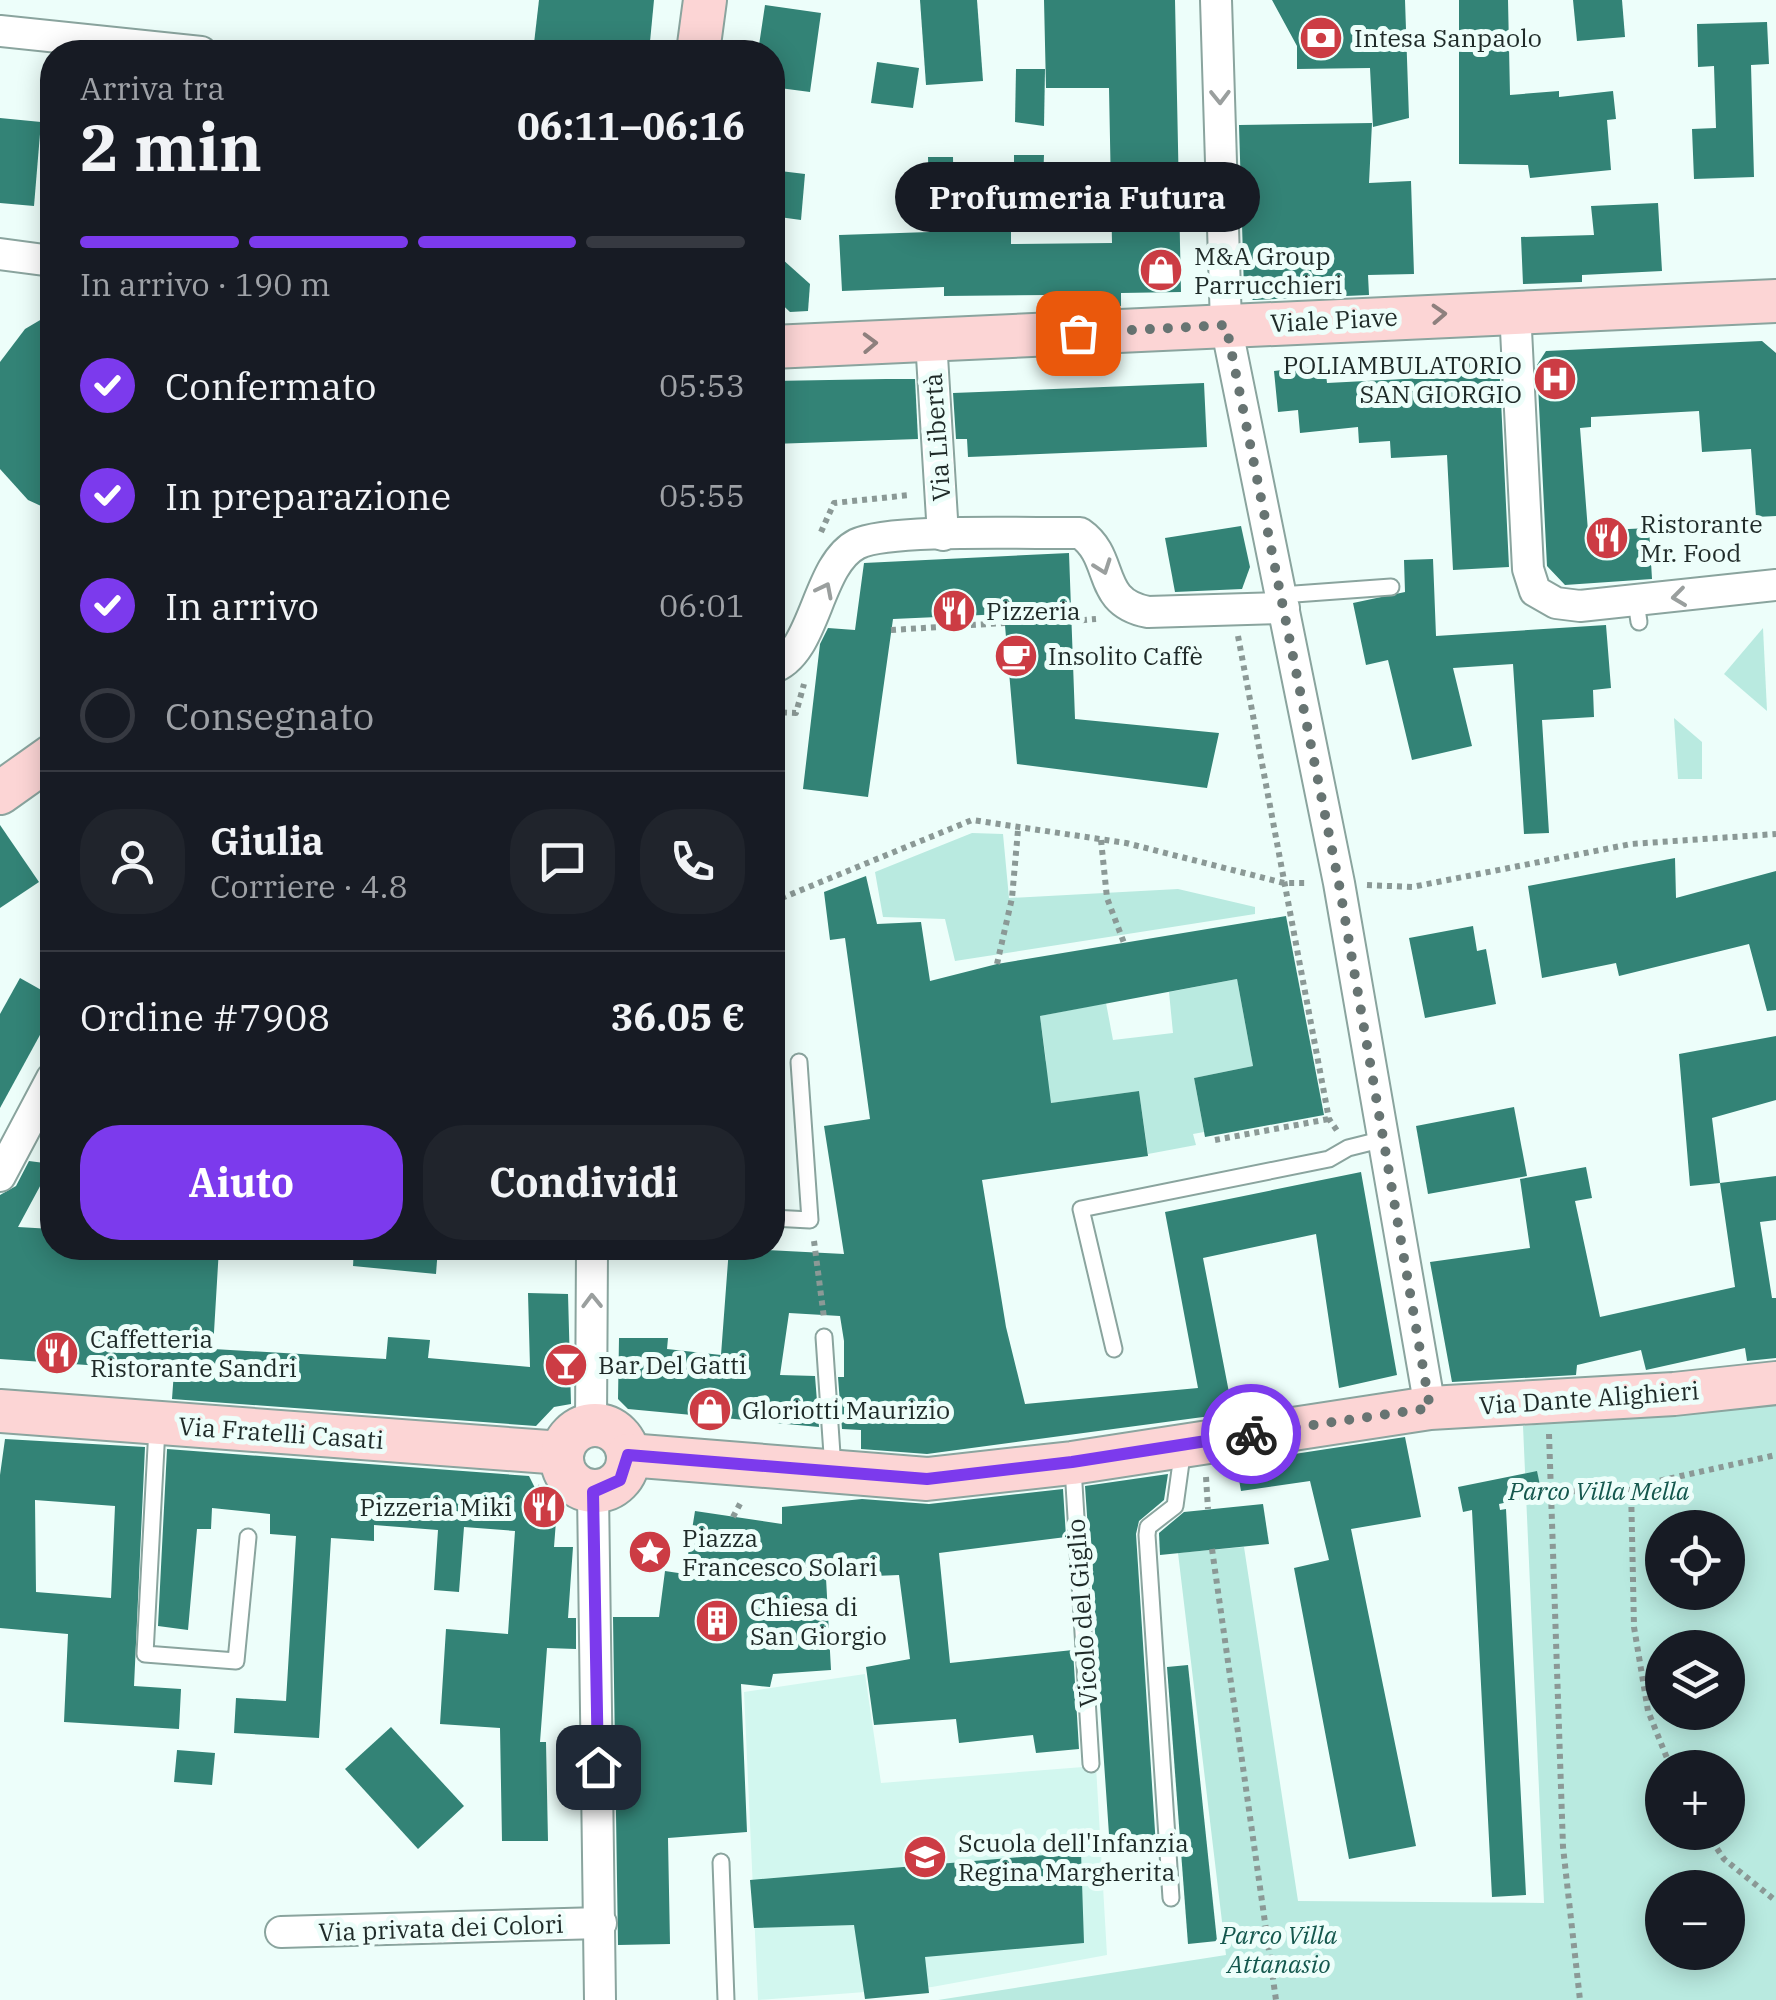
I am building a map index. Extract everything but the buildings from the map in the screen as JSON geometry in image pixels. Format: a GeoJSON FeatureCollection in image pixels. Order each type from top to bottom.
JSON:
{"type":"FeatureCollection","features":[{"type":"Feature","properties":{"kind":"street"},"geometry":{"type":"LineString","coordinates":[[699,40],[704,0]]}},
{"type":"Feature","properties":{"kind":"street"},"geometry":{"type":"LineString","coordinates":[[722,40],[726,0]]}},
{"type":"Feature","properties":{"kind":"street"},"geometry":{"type":"LineString","coordinates":[[1216,0],[1226,325],[1339,884],[1430,1408]]}},
{"type":"Feature","properties":{"kind":"street"},"geometry":{"type":"LineString","coordinates":[[0,31],[86,40]]}},
{"type":"Feature","properties":{"kind":"street"},"geometry":{"type":"LineString","coordinates":[[0,254],[40,259]]}},
{"type":"Feature","properties":{"kind":"street","name":"Viale Piave"},"geometry":{"type":"LineString","coordinates":[[785,346],[1776,300]]}},
{"type":"Feature","properties":{"kind":"street"},"geometry":{"type":"LineString","coordinates":[[1515,310],[1528,568],[1535,591],[1556,603],[1638,612],[1776,585]]}},
{"type":"Feature","properties":{"kind":"street","name":"Via Libertà"},"geometry":{"type":"LineString","coordinates":[[931,340],[943,535]]}},
{"type":"Feature","properties":{"kind":"street"},"geometry":{"type":"LineString","coordinates":[[785,659],[793,654],[841,557],[854,545],[871,539],[1080,533],[1092,542],[1111,590],[1127,608],[1148,612],[1283,602]]}},
{"type":"Feature","properties":{"kind":"street"},"geometry":{"type":"LineString","coordinates":[[0,793],[40,765]]}},
{"type":"Feature","properties":{"kind":"street"},"geometry":{"type":"LineString","coordinates":[[0,820],[40,792]]}},
{"type":"Feature","properties":{"kind":"street"},"geometry":{"type":"LineString","coordinates":[[0,1176],[40,1101]]}},
{"type":"Feature","properties":{"kind":"street"},"geometry":{"type":"LineString","coordinates":[[576,1439],[618,1434],[628,1455],[620,1480],[593,1492],[573,1484],[576,1439],[591,1260]]}},
{"type":"Feature","properties":{"kind":"street","name":"Via Dante Alighieri"},"geometry":{"type":"LineString","coordinates":[[833,1474],[927,1479],[1072,1462],[1430,1408],[1674,1394],[1776,1383]]}},
{"type":"Feature","properties":{"kind":"street","name":"Via Fratelli Casati"},"geometry":{"type":"LineString","coordinates":[[0,1411],[157,1424],[576,1439]]}},
{"type":"Feature","properties":{"kind":"street"},"geometry":{"type":"LineString","coordinates":[[628,1455],[833,1474]]}},
{"type":"Feature","properties":{"kind":"street"},"geometry":{"type":"LineString","coordinates":[[593,1492],[600,2000]]}},
{"type":"Feature","properties":{"kind":"street","name":"Via privata dei Colori"},"geometry":{"type":"LineString","coordinates":[[280,1932],[601,1923]]}},
{"type":"Feature","properties":{"kind":"lane"},"geometry":{"type":"LineString","coordinates":[[1283,602],[1391,587]]}},
{"type":"Feature","properties":{"kind":"lane"},"geometry":{"type":"LineString","coordinates":[[785,1219],[810,1220],[799,1062]]}},
{"type":"Feature","properties":{"kind":"lane"},"geometry":{"type":"LineString","coordinates":[[1114,1349],[1081,1209],[1329,1159],[1348,1148],[1384,1139]]}},
{"type":"Feature","properties":{"kind":"lane"},"geometry":{"type":"LineString","coordinates":[[824,1336],[833,1474]]}},
{"type":"Feature","properties":{"kind":"lane"},"geometry":{"type":"LineString","coordinates":[[157,1424],[144,1654],[236,1661],[248,1537]]}},
{"type":"Feature","properties":{"kind":"lane"},"geometry":{"type":"LineString","coordinates":[[1172,1898],[1148,1527],[1176,1506],[1184,1444]]}},
{"type":"Feature","properties":{"kind":"lane","name":"Vicolo del Giglio"},"geometry":{"type":"LineString","coordinates":[[1072,1462],[1091,1764]]}},
{"type":"Feature","properties":{"kind":"lane"},"geometry":{"type":"LineString","coordinates":[[721,1862],[726,2000]]}},
{"type":"Feature","properties":{"kind":"path"},"geometry":{"type":"LineString","coordinates":[[1072,620],[1096,618],[1110,632]]}},
{"type":"Feature","properties":{"kind":"path"},"geometry":{"type":"LineString","coordinates":[[891,630],[934,623],[1005,623]]}},
{"type":"Feature","properties":{"kind":"path"},"geometry":{"type":"LineString","coordinates":[[1220,635],[1238,636],[1329,1118],[1348,1148]]}},
{"type":"Feature","properties":{"kind":"path"},"geometry":{"type":"LineString","coordinates":[[785,897],[972,820],[1100,840],[1284,884],[1412,887],[1631,844],[1776,834]]}},
{"type":"Feature","properties":{"kind":"path"},"geometry":{"type":"LineString","coordinates":[[997,964],[1012,898],[1018,830]]}},
{"type":"Feature","properties":{"kind":"path"},"geometry":{"type":"LineString","coordinates":[[1100,840],[1107,898],[1124,942]]}},
{"type":"Feature","properties":{"kind":"path"},"geometry":{"type":"LineString","coordinates":[[1215,1140],[1329,1118]]}},
{"type":"Feature","properties":{"kind":"path"},"geometry":{"type":"LineString","coordinates":[[810,1220],[824,1336]]}},
{"type":"Feature","properties":{"kind":"path"},"geometry":{"type":"LineString","coordinates":[[1548,1433],[1563,1846],[1580,2000]]}},
{"type":"Feature","properties":{"kind":"path"},"geometry":{"type":"LineString","coordinates":[[1551,1493],[1631,1487],[1776,1455]]}},
{"type":"Feature","properties":{"kind":"path"},"geometry":{"type":"LineString","coordinates":[[1631,1487],[1634,1627],[1648,1710],[1664,1750]]}},
{"type":"Feature","properties":{"kind":"path"},"geometry":{"type":"LineString","coordinates":[[1212,1550],[1276,2000]]}},
{"type":"Feature","properties":{"kind":"path"},"geometry":{"type":"LineString","coordinates":[[1718,1850],[1776,1901]]}},
{"type":"Feature","properties":{"kind":"shaded area","name":"Scuola dell'Infanzia Regina Margherita"},"geometry":{"type":"Polygon","coordinates":[[[865,1674],[881,1783],[1096,1766],[1107,1955],[932,1987],[758,2000],[744,1692],[865,1674]]]}},
{"type":"Feature","properties":{"kind":"green space"},"geometry":{"type":"Polygon","coordinates":[[[1763,628],[1767,711],[1724,674],[1763,628]]]}},
{"type":"Feature","properties":{"kind":"green space"},"geometry":{"type":"Polygon","coordinates":[[[1674,718],[1702,742],[1702,779],[1678,779],[1674,718]]]}},
{"type":"Feature","properties":{"kind":"green space"},"geometry":{"type":"Polygon","coordinates":[[[972,833],[1003,834],[1009,898],[1178,889],[1255,907],[1255,914],[955,961],[945,919],[883,917],[875,872],[972,833]]]}},
{"type":"Feature","properties":{"kind":"green space"},"geometry":{"type":"Polygon","coordinates":[[[1237,979],[1253,1066],[1194,1078],[1204,1132],[1193,1134],[1196,1145],[1148,1154],[1139,1091],[951,1117],[1046,1061],[1040,1016],[1106,1003],[1113,1040],[1173,1033],[1169,992],[1237,979]]]}},
{"type":"Feature","properties":{"kind":"green space","name":"Parco Villa Mella"},"geometry":{"type":"Polygon","coordinates":[[[1776,1401],[1776,2000],[938,2000],[1226,1955],[1178,1553],[1244,1547],[1298,1901],[1544,1903],[1523,1426],[1776,1401]]]}},
{"type":"Feature","properties":{"kind":"way so far"},"geometry":{"type":"LineString","coordinates":[[1078,333],[1226,325],[1339,884],[1430,1408],[1251,1434]]}},
{"type":"Feature","properties":{"kind":"place","name":"Intesa Sanpaolo"},"geometry":{"type":"Point","coordinates":[1321,38]}},
{"type":"Feature","properties":{"kind":"place","name":"M&A Group Parrucchieri"},"geometry":{"type":"Point","coordinates":[1161,270]}},
{"type":"Feature","properties":{"kind":"place","name":"Profumeria Futura"},"geometry":{"type":"Point","coordinates":[1078,333]}},
{"type":"Feature","properties":{"kind":"place","name":"POLIAMBULATORIO SAN GIORGIO"},"geometry":{"type":"Point","coordinates":[1555,379]}},
{"type":"Feature","properties":{"kind":"place","name":"Ristorante Mr. Food"},"geometry":{"type":"Point","coordinates":[1607,538]}},
{"type":"Feature","properties":{"kind":"place","name":"Pizzeria"},"geometry":{"type":"Point","coordinates":[954,611]}},
{"type":"Feature","properties":{"kind":"place","name":"Insolito Caffè"},"geometry":{"type":"Point","coordinates":[1016,656]}},
{"type":"Feature","properties":{"kind":"place","name":"Caffetteria Ristorante Sandri"},"geometry":{"type":"Point","coordinates":[57,1353]}},
{"type":"Feature","properties":{"kind":"place","name":"Bar Del Gatti"},"geometry":{"type":"Point","coordinates":[566,1365]}},
{"type":"Feature","properties":{"kind":"place","name":"Gloriotti Maurizio"},"geometry":{"type":"Point","coordinates":[710,1410]}},
{"type":"Feature","properties":{"kind":"place","name":"Pizzeria Miki"},"geometry":{"type":"Point","coordinates":[544,1507]}},
{"type":"Feature","properties":{"kind":"place","name":"Piazza Francesco Solari"},"geometry":{"type":"Point","coordinates":[650,1552]}},
{"type":"Feature","properties":{"kind":"place","name":"Chiesa di San Giorgio"},"geometry":{"type":"Point","coordinates":[717,1621]}},
{"type":"Feature","properties":{"kind":"place","name":"Scuola dell'Infanzia Regina Margherita"},"geometry":{"type":"Point","coordinates":[925,1857]}},
{"type":"Feature","properties":{"kind":"route"},"geometry":{"type":"LineString","coordinates":[[598,1767],[593,1492],[604,1491],[620,1480],[628,1455],[927,1479],[1072,1462],[1251,1434]]}},
{"type":"Feature","properties":{"kind":"park label","name":"Parco Villa Attanasio"},"geometry":{"type":"Point","coordinates":[1279,1950]}}]}
